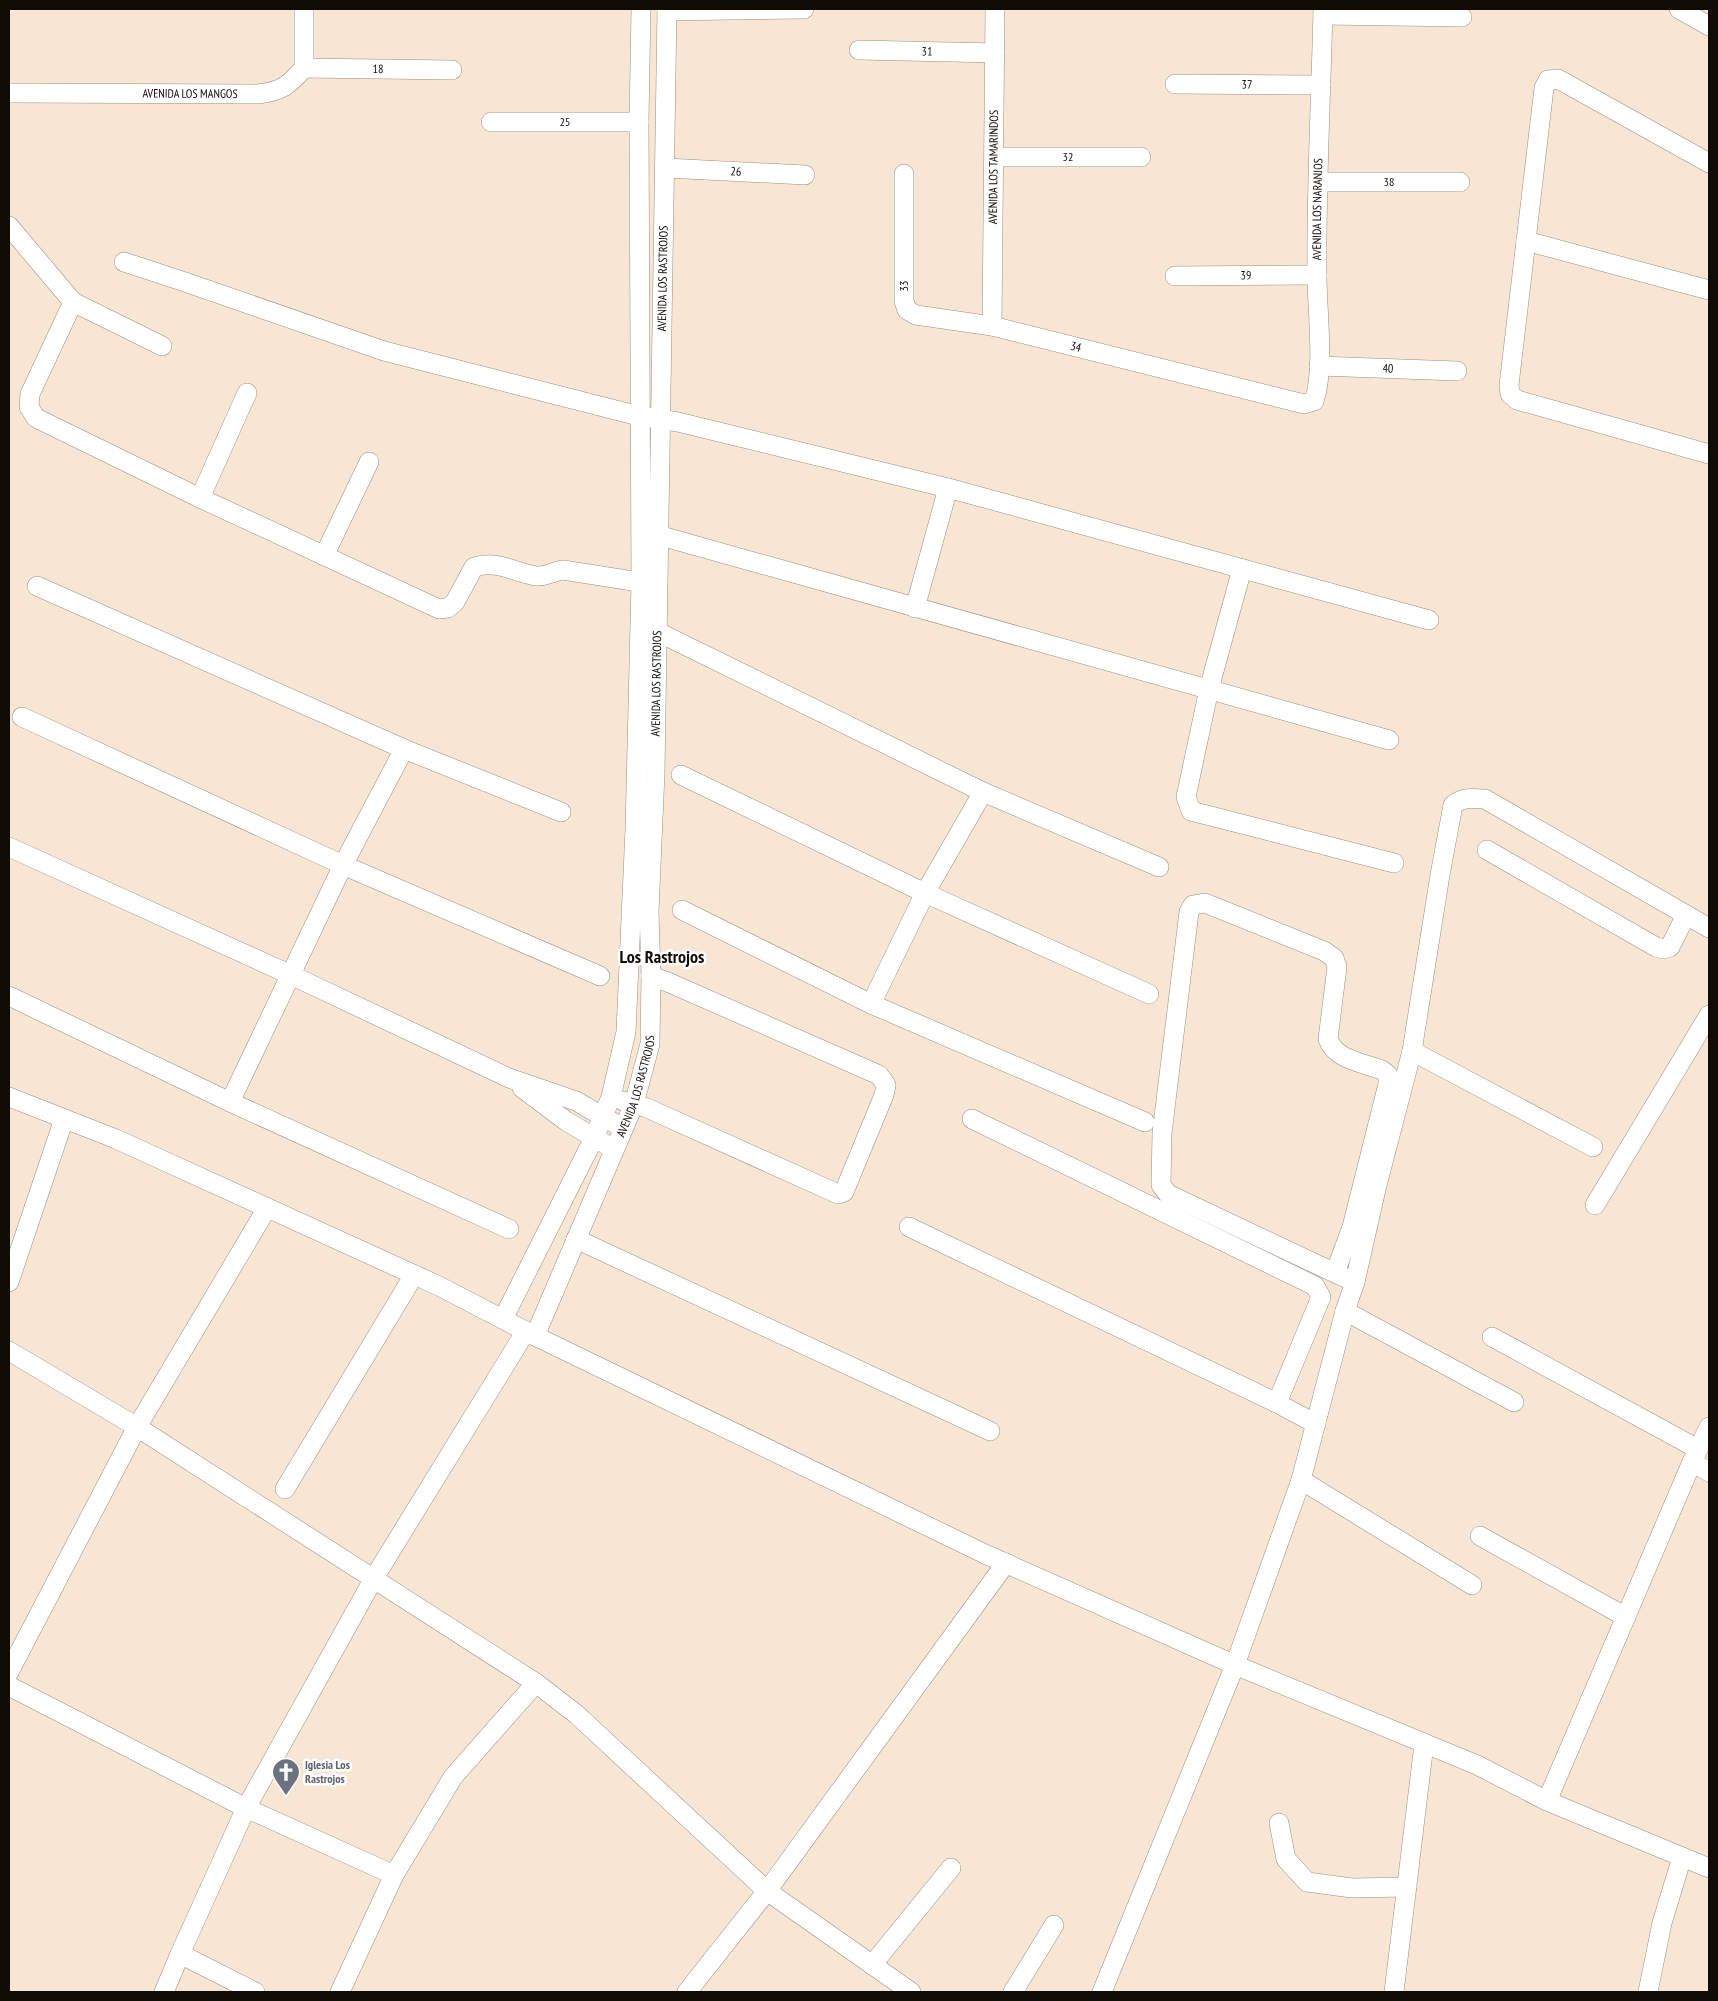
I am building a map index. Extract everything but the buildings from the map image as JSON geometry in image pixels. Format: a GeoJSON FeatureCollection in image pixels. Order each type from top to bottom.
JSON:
{"type":"FeatureCollection","features":[{"type":"Feature","properties":{"kind":"street"},"geometry":{"type":"LineString","coordinates":[[304,9],[304,68]]}},
{"type":"Feature","properties":{"kind":"street","name":"AVENIDA LOS RASTROJOS"},"geometry":{"type":"LineString","coordinates":[[641,9],[639,416],[641,530],[650,584]]}},
{"type":"Feature","properties":{"kind":"street"},"geometry":{"type":"LineString","coordinates":[[667,10],[804,9]]}},
{"type":"Feature","properties":{"kind":"street","name":"AVENIDA LOS TAMARINDOS"},"geometry":{"type":"LineString","coordinates":[[992,326],[995,9]]}},
{"type":"Feature","properties":{"kind":"street"},"geometry":{"type":"LineString","coordinates":[[1679,9],[1709,26]]}},
{"type":"Feature","properties":{"kind":"street","name":"AVENIDA LOS RASTROJOS"},"geometry":{"type":"LineString","coordinates":[[503,1319],[594,1138],[610,1097],[626,1032],[650,584],[659,536],[667,10]]}},
{"type":"Feature","properties":{"kind":"street"},"geometry":{"type":"LineString","coordinates":[[1323,12],[1462,17]]}},
{"type":"Feature","properties":{"kind":"street","name":"AVENIDA LOS NARANJOS"},"geometry":{"type":"LineString","coordinates":[[1304,404],[1314,401],[1317,392],[1319,366],[1317,275],[1323,12]]}},
{"type":"Feature","properties":{"kind":"street","name":"31"},"geometry":{"type":"LineString","coordinates":[[859,50],[995,54]]}},
{"type":"Feature","properties":{"kind":"street","name":"18"},"geometry":{"type":"LineString","coordinates":[[304,68],[452,70]]}},
{"type":"Feature","properties":{"kind":"street","name":"AVENIDA LOS MANGOS"},"geometry":{"type":"LineString","coordinates":[[9,93],[258,94],[276,92],[292,82],[304,68]]}},
{"type":"Feature","properties":{"kind":"street"},"geometry":{"type":"LineString","coordinates":[[1709,163],[1558,79],[1548,80],[1544,88],[1509,385],[1510,394],[1517,400],[1709,454]]}},
{"type":"Feature","properties":{"kind":"street","name":"37"},"geometry":{"type":"LineString","coordinates":[[1175,84],[1321,85]]}},
{"type":"Feature","properties":{"kind":"street","name":"25"},"geometry":{"type":"LineString","coordinates":[[491,122],[639,122]]}},
{"type":"Feature","properties":{"kind":"street","name":"32"},"geometry":{"type":"LineString","coordinates":[[994,157],[1141,157]]}},
{"type":"Feature","properties":{"kind":"street","name":"26"},"geometry":{"type":"LineString","coordinates":[[666,168],[805,175]]}},
{"type":"Feature","properties":{"kind":"street","name":"33"},"geometry":{"type":"LineString","coordinates":[[904,174],[904,302],[907,310],[916,315],[992,326]]}},
{"type":"Feature","properties":{"kind":"street","name":"38"},"geometry":{"type":"LineString","coordinates":[[1319,182],[1460,182]]}},
{"type":"Feature","properties":{"kind":"street"},"geometry":{"type":"LineString","coordinates":[[9,226],[73,302],[162,346]]}},
{"type":"Feature","properties":{"kind":"street"},"geometry":{"type":"LineString","coordinates":[[1526,241],[1709,290]]}},
{"type":"Feature","properties":{"kind":"street"},"geometry":{"type":"LineString","coordinates":[[124,262],[182,280],[384,351],[639,416],[678,422],[948,488],[1429,620]]}},
{"type":"Feature","properties":{"kind":"street","name":"39"},"geometry":{"type":"LineString","coordinates":[[1175,276],[1317,275]]}},
{"type":"Feature","properties":{"kind":"street"},"geometry":{"type":"LineString","coordinates":[[73,302],[30,394],[29,407],[36,418],[200,498],[439,610],[448,608],[455,602],[474,567],[484,564],[494,564],[538,576],[563,570],[650,584]]}},
{"type":"Feature","properties":{"kind":"street","name":"34"},"geometry":{"type":"LineString","coordinates":[[992,326],[1304,404]]}},
{"type":"Feature","properties":{"kind":"street","name":"40"},"geometry":{"type":"LineString","coordinates":[[1319,366],[1457,371]]}},
{"type":"Feature","properties":{"kind":"street"},"geometry":{"type":"LineString","coordinates":[[200,498],[247,393]]}},
{"type":"Feature","properties":{"kind":"street"},"geometry":{"type":"LineString","coordinates":[[324,556],[369,462]]}},
{"type":"Feature","properties":{"kind":"street"},"geometry":{"type":"LineString","coordinates":[[916,608],[948,488]]}},
{"type":"Feature","properties":{"kind":"street"},"geometry":{"type":"LineString","coordinates":[[641,530],[1389,740]]}},
{"type":"Feature","properties":{"kind":"street"},"geometry":{"type":"LineString","coordinates":[[1242,569],[1209,689],[1186,797],[1190,811],[1394,863]]}},
{"type":"Feature","properties":{"kind":"street"},"geometry":{"type":"LineString","coordinates":[[37,586],[404,749],[561,812]]}},
{"type":"Feature","properties":{"kind":"street"},"geometry":{"type":"LineString","coordinates":[[649,630],[984,792],[1159,867]]}},
{"type":"Feature","properties":{"kind":"street","name":"AVENIDA LOS RASTROJOS"},"geometry":{"type":"LineString","coordinates":[[164,1992],[246,1808],[374,1578],[531,1333],[576,1239],[634,1104],[650,1044],[651,976],[649,911],[655,773],[649,630]]}},
{"type":"Feature","properties":{"kind":"street"},"geometry":{"type":"LineString","coordinates":[[22,717],[343,865],[600,976]]}},
{"type":"Feature","properties":{"kind":"street"},"geometry":{"type":"LineString","coordinates":[[230,1102],[343,865],[404,749]]}},
{"type":"Feature","properties":{"kind":"street"},"geometry":{"type":"LineString","coordinates":[[682,775],[925,893],[1149,994]]}},
{"type":"Feature","properties":{"kind":"street"},"geometry":{"type":"LineString","coordinates":[[871,1004],[925,893],[984,792]]}},
{"type":"Feature","properties":{"kind":"street"},"geometry":{"type":"LineString","coordinates":[[1102,1992],[1235,1665],[1301,1480],[1345,1311],[1355,1282],[1377,1185],[1412,1051],[1453,805],[1458,801],[1474,798],[1485,799],[1709,928]]}},
{"type":"Feature","properties":{"kind":"street"},"geometry":{"type":"LineString","coordinates":[[9,847],[291,975],[509,1078],[576,1101],[624,1128]]}},
{"type":"Feature","properties":{"kind":"street"},"geometry":{"type":"LineString","coordinates":[[1487,850],[1656,947],[1663,949],[1670,947],[1686,915]]}},
{"type":"Feature","properties":{"kind":"street"},"geometry":{"type":"LineString","coordinates":[[1336,1272],[1352,1227],[1388,1084],[1388,1075],[1382,1070],[1338,1054],[1330,1047],[1328,1040],[1337,966],[1334,958],[1324,951],[1205,902],[1193,905],[1188,912],[1162,1133],[1161,1185],[1168,1194],[1355,1282]]}},
{"type":"Feature","properties":{"kind":"street"},"geometry":{"type":"LineString","coordinates":[[682,910],[871,1004],[1145,1122]]}},
{"type":"Feature","properties":{"kind":"street"},"geometry":{"type":"LineString","coordinates":[[610,1097],[647,1108],[838,1194],[844,1192],[884,1095],[886,1085],[879,1075],[651,976]]}},
{"type":"Feature","properties":{"kind":"street"},"geometry":{"type":"LineString","coordinates":[[9,996],[230,1102],[509,1230]]}},
{"type":"Feature","properties":{"kind":"street"},"geometry":{"type":"LineString","coordinates":[[1595,1205],[1709,1015]]}},
{"type":"Feature","properties":{"kind":"street"},"geometry":{"type":"LineString","coordinates":[[1412,1051],[1593,1147]]}},
{"type":"Feature","properties":{"kind":"street"},"geometry":{"type":"LineString","coordinates":[[509,1078],[548,1109],[615,1149]]}},
{"type":"Feature","properties":{"kind":"street"},"geometry":{"type":"LineString","coordinates":[[9,1097],[116,1139],[414,1275],[1006,1563],[1235,1665],[1477,1765],[1547,1801],[1709,1868]]}},
{"type":"Feature","properties":{"kind":"street"},"geometry":{"type":"LineString","coordinates":[[9,1282],[64,1119]]}},
{"type":"Feature","properties":{"kind":"street"},"geometry":{"type":"LineString","coordinates":[[972,1119],[1315,1286],[1321,1297],[1277,1403]]}},
{"type":"Feature","properties":{"kind":"street"},"geometry":{"type":"LineString","coordinates":[[9,1672],[137,1427],[267,1208]]}},
{"type":"Feature","properties":{"kind":"street"},"geometry":{"type":"LineString","coordinates":[[909,1227],[1277,1403],[1316,1424]]}},
{"type":"Feature","properties":{"kind":"street"},"geometry":{"type":"LineString","coordinates":[[576,1239],[990,1431]]}},
{"type":"Feature","properties":{"kind":"street"},"geometry":{"type":"LineString","coordinates":[[285,1489],[414,1275]]}},
{"type":"Feature","properties":{"kind":"street"},"geometry":{"type":"LineString","coordinates":[[1345,1311],[1514,1402]]}},
{"type":"Feature","properties":{"kind":"street"},"geometry":{"type":"LineString","coordinates":[[1492,1337],[1695,1455],[1709,1472]]}},
{"type":"Feature","properties":{"kind":"street"},"geometry":{"type":"LineString","coordinates":[[9,1351],[137,1427],[536,1683],[576,1714],[767,1891],[911,1992]]}},
{"type":"Feature","properties":{"kind":"street"},"geometry":{"type":"LineString","coordinates":[[1547,1801],[1695,1455],[1709,1427]]}},
{"type":"Feature","properties":{"kind":"street"},"geometry":{"type":"LineString","coordinates":[[1301,1480],[1472,1585]]}},
{"type":"Feature","properties":{"kind":"street"},"geometry":{"type":"LineString","coordinates":[[1480,1536],[1626,1617]]}},
{"type":"Feature","properties":{"kind":"street"},"geometry":{"type":"LineString","coordinates":[[687,1992],[767,1891],[1006,1563]]}},
{"type":"Feature","properties":{"kind":"street"},"geometry":{"type":"LineString","coordinates":[[340,1992],[394,1875],[453,1777],[536,1683]]}},
{"type":"Feature","properties":{"kind":"street"},"geometry":{"type":"LineString","coordinates":[[9,1686],[246,1808],[394,1875]]}},
{"type":"Feature","properties":{"kind":"street"},"geometry":{"type":"LineString","coordinates":[[1394,1992],[1424,1744]]}},
{"type":"Feature","properties":{"kind":"street"},"geometry":{"type":"LineString","coordinates":[[1279,1823],[1286,1859],[1307,1882],[1352,1888],[1407,1887]]}},
{"type":"Feature","properties":{"kind":"street"},"geometry":{"type":"LineString","coordinates":[[1648,1992],[1662,1923],[1682,1857]]}},
{"type":"Feature","properties":{"kind":"street"},"geometry":{"type":"LineString","coordinates":[[872,1965],[951,1868]]}},
{"type":"Feature","properties":{"kind":"street"},"geometry":{"type":"LineString","coordinates":[[1013,1992],[1054,1925]]}},
{"type":"Feature","properties":{"kind":"street"},"geometry":{"type":"LineString","coordinates":[[180,1954],[255,1992]]}},
{"type":"Feature","properties":{"kind":"place","name":"Iglesia Los Rastrojos"},"geometry":{"type":"Point","coordinates":[286,1796]}},
{"type":"Feature","properties":{"kind":"district","name":"Los Rastrojos"},"geometry":{"type":"Point","coordinates":[662,957]}}]}
